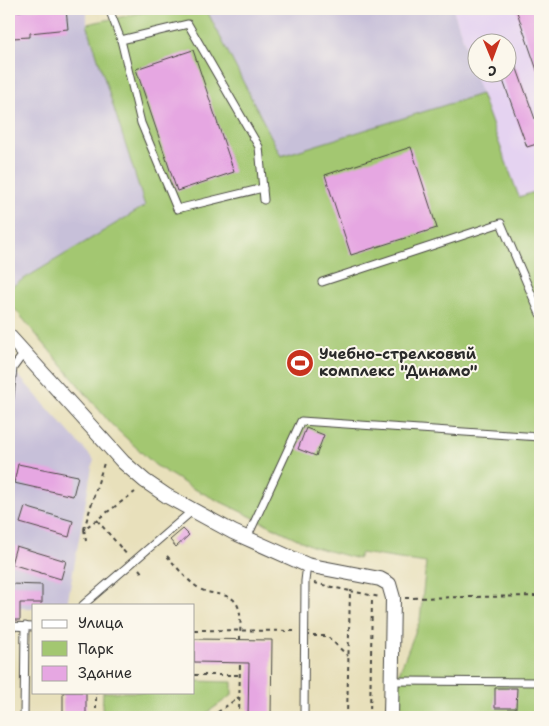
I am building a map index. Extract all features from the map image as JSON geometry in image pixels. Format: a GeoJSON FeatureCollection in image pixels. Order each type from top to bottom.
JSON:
{"type":"FeatureCollection","features":[{"type":"Feature","properties":{"kind":"street"},"geometry":{"type":"LineString","coordinates":[[9,336],[123,462],[145,481],[192,511],[306,565],[380,579],[389,584],[393,598],[391,717]]}},
{"type":"Feature","properties":{"kind":"lane"},"geometry":{"type":"LineString","coordinates":[[109,9],[121,40],[141,123],[177,209],[263,188]]}},
{"type":"Feature","properties":{"kind":"lane"},"geometry":{"type":"LineString","coordinates":[[121,40],[188,24],[259,147],[264,200]]}},
{"type":"Feature","properties":{"kind":"lane"},"geometry":{"type":"LineString","coordinates":[[322,282],[501,223],[540,314]]}},
{"type":"Feature","properties":{"kind":"lane"},"geometry":{"type":"LineString","coordinates":[[9,405],[13,368],[24,354]]}},
{"type":"Feature","properties":{"kind":"lane"},"geometry":{"type":"LineString","coordinates":[[247,538],[301,421],[540,437]]}},
{"type":"Feature","properties":{"kind":"lane"},"geometry":{"type":"LineString","coordinates":[[83,604],[192,511]]}},
{"type":"Feature","properties":{"kind":"lane"},"geometry":{"type":"LineString","coordinates":[[304,717],[306,565]]}},
{"type":"Feature","properties":{"kind":"lane"},"geometry":{"type":"LineString","coordinates":[[9,626],[32,627]]}},
{"type":"Feature","properties":{"kind":"lane"},"geometry":{"type":"LineString","coordinates":[[24,717],[25,626]]}},
{"type":"Feature","properties":{"kind":"lane"},"geometry":{"type":"LineString","coordinates":[[392,681],[540,682]]}},
{"type":"Feature","properties":{"kind":"path"},"geometry":{"type":"LineString","coordinates":[[86,541],[84,529],[104,463]]}},
{"type":"Feature","properties":{"kind":"path"},"geometry":{"type":"LineString","coordinates":[[84,529],[135,492]]}},
{"type":"Feature","properties":{"kind":"path"},"geometry":{"type":"LineString","coordinates":[[97,520],[144,575]]}},
{"type":"Feature","properties":{"kind":"path"},"geometry":{"type":"LineString","coordinates":[[166,556],[185,577],[200,589],[211,594],[224,595],[238,603],[240,611],[240,640]]}},
{"type":"Feature","properties":{"kind":"path"},"geometry":{"type":"LineString","coordinates":[[305,581],[372,597],[540,596]]}},
{"type":"Feature","properties":{"kind":"path"},"geometry":{"type":"LineString","coordinates":[[347,717],[350,591]]}},
{"type":"Feature","properties":{"kind":"path"},"geometry":{"type":"LineString","coordinates":[[370,717],[372,597]]}},
{"type":"Feature","properties":{"kind":"path"},"geometry":{"type":"LineString","coordinates":[[195,630],[240,630],[327,636],[348,656]]}},
{"type":"Feature","properties":{"kind":"path"},"geometry":{"type":"LineString","coordinates":[[239,717],[240,662]]}},
{"type":"Feature","properties":{"kind":"path"},"geometry":{"type":"LineString","coordinates":[[195,675],[240,675]]}},
{"type":"Feature","properties":{"kind":"path"},"geometry":{"type":"LineString","coordinates":[[96,694],[96,717]]}},
{"type":"Feature","properties":{"kind":"path"},"geometry":{"type":"LineString","coordinates":[[211,717],[239,698]]}},
{"type":"Feature","properties":{"kind":"shaded area"},"geometry":{"type":"Polygon","coordinates":[[[9,9],[87,9],[87,24],[145,207],[9,288],[9,9]]]}},
{"type":"Feature","properties":{"kind":"shaded area"},"geometry":{"type":"Polygon","coordinates":[[[206,9],[453,9],[466,48],[466,82],[477,82],[481,94],[281,156],[206,9]]]}},
{"type":"Feature","properties":{"kind":"shaded area"},"geometry":{"type":"Polygon","coordinates":[[[453,9],[540,9],[540,190],[519,197],[477,82],[516,82],[516,32],[466,32],[466,48],[453,9]]]}},
{"type":"Feature","properties":{"kind":"shaded area"},"geometry":{"type":"Polygon","coordinates":[[[9,365],[94,460],[67,604],[32,604],[32,608],[9,608],[9,365]]]}},
{"type":"Feature","properties":{"kind":"green space","name":"Учебно-стрелковый комплекс \"Динамо\""},"geometry":{"type":"Polygon","coordinates":[[[159,9],[206,9],[281,156],[481,94],[519,197],[540,190],[540,717],[388,717],[388,701],[420,620],[426,563],[361,553],[358,559],[314,547],[192,488],[155,465],[110,423],[9,302],[9,288],[145,206],[87,24],[159,9]]]}},
{"type":"Feature","properties":{"kind":"green space"},"geometry":{"type":"Polygon","coordinates":[[[195,681],[232,682],[232,695],[201,717],[102,717],[103,694],[195,694],[195,681]]]}},
{"type":"Feature","properties":{"kind":"building"},"geometry":{"type":"Polygon","coordinates":[[[66,9],[68,29],[30,33],[30,37],[12,38],[9,12],[66,9]]]}},
{"type":"Feature","properties":{"kind":"building"},"geometry":{"type":"Polygon","coordinates":[[[516,9],[540,9],[540,76],[539,76],[516,9]]]}},
{"type":"Feature","properties":{"kind":"building"},"geometry":{"type":"Polygon","coordinates":[[[193,50],[234,172],[177,191],[136,69],[193,50]]]}},
{"type":"Feature","properties":{"kind":"building"},"geometry":{"type":"Polygon","coordinates":[[[516,66],[540,133],[540,143],[527,147],[504,82],[516,82],[516,66]]]}},
{"type":"Feature","properties":{"kind":"building"},"geometry":{"type":"Polygon","coordinates":[[[411,147],[437,228],[351,255],[325,175],[411,147]]]}},
{"type":"Feature","properties":{"kind":"building"},"geometry":{"type":"Polygon","coordinates":[[[306,428],[324,435],[316,456],[298,449],[306,428]]]}},
{"type":"Feature","properties":{"kind":"building"},"geometry":{"type":"Polygon","coordinates":[[[18,464],[78,476],[73,496],[14,483],[18,464]]]}},
{"type":"Feature","properties":{"kind":"building"},"geometry":{"type":"Polygon","coordinates":[[[25,507],[73,521],[69,537],[20,523],[25,507]]]}},
{"type":"Feature","properties":{"kind":"building"},"geometry":{"type":"Polygon","coordinates":[[[183,529],[189,535],[176,547],[170,540],[183,529]]]}},
{"type":"Feature","properties":{"kind":"building"},"geometry":{"type":"Polygon","coordinates":[[[16,546],[66,561],[61,579],[11,564],[16,546]]]}},
{"type":"Feature","properties":{"kind":"building"},"geometry":{"type":"Polygon","coordinates":[[[9,584],[42,585],[42,603],[20,603],[20,620],[12,620],[12,603],[9,603],[9,584]]]}},
{"type":"Feature","properties":{"kind":"building"},"geometry":{"type":"Polygon","coordinates":[[[195,639],[272,640],[271,717],[248,717],[249,663],[195,662],[195,639]]]}},
{"type":"Feature","properties":{"kind":"building"},"geometry":{"type":"Polygon","coordinates":[[[495,688],[517,688],[516,708],[495,708],[495,688]]]}},
{"type":"Feature","properties":{"kind":"building"},"geometry":{"type":"Polygon","coordinates":[[[63,694],[86,694],[86,717],[63,717],[63,694]]]}},
{"type":"Feature","properties":{"kind":"place","name":"Учебно-стрелковый комплекс \"Динамо\""},"geometry":{"type":"Point","coordinates":[300,363]}}]}
